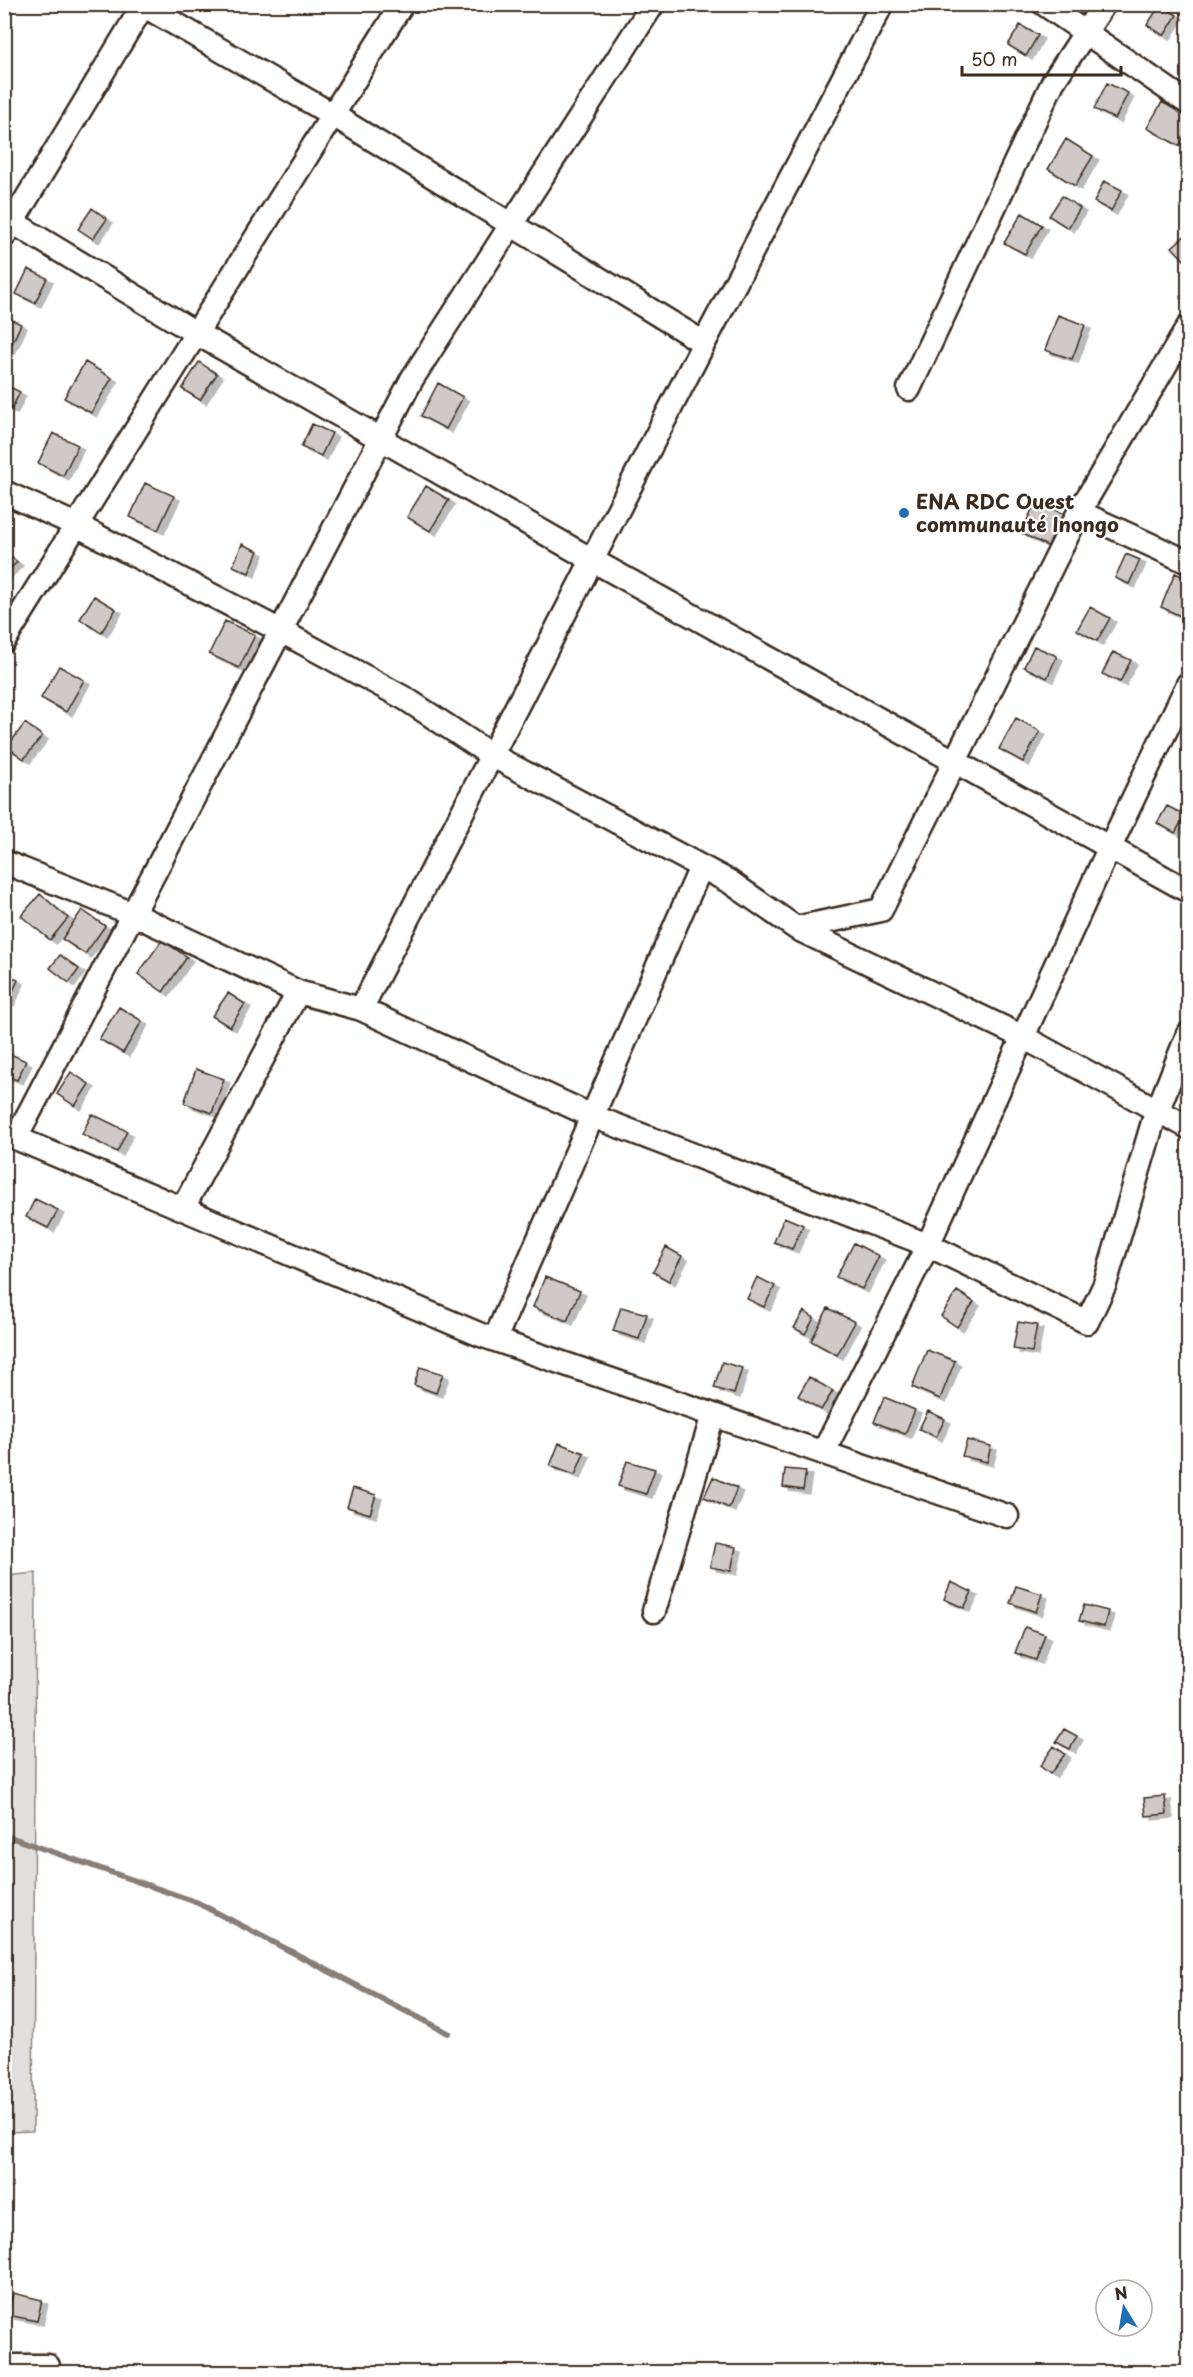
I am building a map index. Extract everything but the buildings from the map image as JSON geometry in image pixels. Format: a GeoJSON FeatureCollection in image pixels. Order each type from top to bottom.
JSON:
{"type":"FeatureCollection","features":[{"type":"Feature","properties":{"kind":"street"},"geometry":{"type":"LineString","coordinates":[[4,641],[402,4]]}},
{"type":"Feature","properties":{"kind":"street"},"geometry":{"type":"LineString","coordinates":[[653,4],[412,379],[133,914],[10,1135],[495,1339],[1007,1516]]}},
{"type":"Feature","properties":{"kind":"street"},"geometry":{"type":"LineString","coordinates":[[361,1009],[704,342],[882,4]]}},
{"type":"Feature","properties":{"kind":"street"},"geometry":{"type":"LineString","coordinates":[[1044,4],[1188,103]]}},
{"type":"Feature","properties":{"kind":"street"},"geometry":{"type":"LineString","coordinates":[[909,389],[1053,82],[1104,4]]}},
{"type":"Feature","properties":{"kind":"street"},"geometry":{"type":"LineString","coordinates":[[704,342],[333,115],[143,5],[7,225],[592,560],[956,760],[1188,891]]}},
{"type":"Feature","properties":{"kind":"street"},"geometry":{"type":"LineString","coordinates":[[796,928],[881,910],[1079,512],[1188,327]]}},
{"type":"Feature","properties":{"kind":"street"},"geometry":{"type":"LineString","coordinates":[[4,492],[76,525],[281,631],[406,699],[491,755],[730,882],[796,928],[1023,1037],[1188,1127]]}},
{"type":"Feature","properties":{"kind":"street"},"geometry":{"type":"LineString","coordinates":[[1079,512],[1188,562]]}},
{"type":"Feature","properties":{"kind":"street"},"geometry":{"type":"LineString","coordinates":[[823,1453],[928,1245],[1109,848],[1188,684]]}},
{"type":"Feature","properties":{"kind":"street"},"geometry":{"type":"LineString","coordinates":[[4,862],[133,914],[298,992],[361,1009],[592,1116],[928,1245],[1087,1322],[1105,1284],[1158,1111],[1188,1034]]}},
{"type":"Feature","properties":{"kind":"street"},"geometry":{"type":"LineString","coordinates":[[495,1339],[701,867]]}},
{"type":"Feature","properties":{"kind":"street"},"geometry":{"type":"LineString","coordinates":[[183,1208],[298,992]]}},
{"type":"Feature","properties":{"kind":"street"},"geometry":{"type":"LineString","coordinates":[[654,1611],[713,1415]]}},
{"type":"Feature","properties":{"kind":"street"},"geometry":{"type":"LineString","coordinates":[[4,2367],[48,2366]]}},
{"type":"Feature","properties":{"kind":"shaded area"},"geometry":{"type":"Polygon","coordinates":[[[36,1573],[33,2131],[5,2132],[5,1576],[36,1573]]]}},
{"type":"Feature","properties":{"kind":"waterway"},"geometry":{"type":"LineString","coordinates":[[4,1835],[196,1902],[448,2033]]}},
{"type":"Feature","properties":{"kind":"place","name":"ENA RDC Ouest communauté Inongo"},"geometry":{"type":"Point","coordinates":[904,513]}}]}
